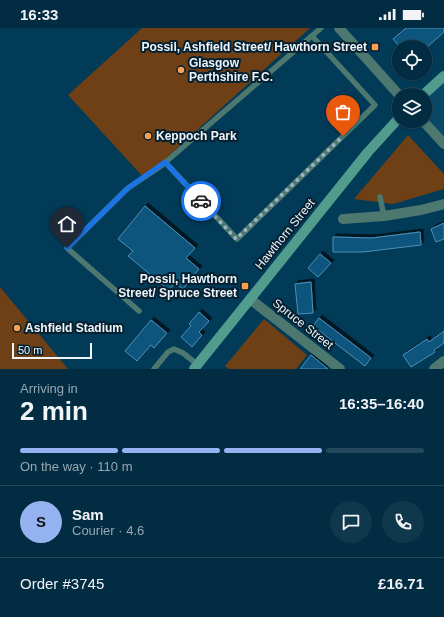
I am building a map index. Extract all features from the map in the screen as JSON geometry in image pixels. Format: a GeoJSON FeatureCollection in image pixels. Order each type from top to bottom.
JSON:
{"type":"FeatureCollection","features":[{"type":"Feature","properties":{"kind":"main road"},"geometry":{"type":"LineString","coordinates":[[431,88],[444,76]]}},
{"type":"Feature","properties":{"kind":"main road","name":"Hawthorn Street"},"geometry":{"type":"LineString","coordinates":[[198,368],[250,299],[368,152],[392,126]]}},
{"type":"Feature","properties":{"kind":"street"},"geometry":{"type":"LineString","coordinates":[[340,28],[393,88]]}},
{"type":"Feature","properties":{"kind":"street"},"geometry":{"type":"LineString","coordinates":[[429,128],[444,144]]}},
{"type":"Feature","properties":{"kind":"street"},"geometry":{"type":"LineString","coordinates":[[343,219],[384,216],[421,210],[444,204]]}},
{"type":"Feature","properties":{"kind":"street","name":"Spruce Street"},"geometry":{"type":"LineString","coordinates":[[250,299],[340,369]]}},
{"type":"Feature","properties":{"kind":"street"},"geometry":{"type":"LineString","coordinates":[[434,369],[444,361]]}},
{"type":"Feature","properties":{"kind":"lane"},"geometry":{"type":"LineString","coordinates":[[139,311],[67,248],[128,188],[165,162],[321,28]]}},
{"type":"Feature","properties":{"kind":"lane"},"geometry":{"type":"LineString","coordinates":[[165,162],[236,239],[375,105],[312,36]]}},
{"type":"Feature","properties":{"kind":"lane"},"geometry":{"type":"LineString","coordinates":[[380,197],[384,216]]}},
{"type":"Feature","properties":{"kind":"lane"},"geometry":{"type":"LineString","coordinates":[[154,369],[168,352],[174,349],[183,353],[198,368]]}},
{"type":"Feature","properties":{"kind":"shaded area","name":"Glasgow Perthshire F.C."},"geometry":{"type":"Polygon","coordinates":[[[142,28],[310,28],[144,178],[68,95],[142,28]]]}},
{"type":"Feature","properties":{"kind":"shaded area"},"geometry":{"type":"Polygon","coordinates":[[[444,76],[444,144],[431,128],[432,128],[432,88],[444,76]]]}},
{"type":"Feature","properties":{"kind":"shaded area"},"geometry":{"type":"Polygon","coordinates":[[[408,135],[444,174],[444,189],[393,204],[354,199],[408,135]]]}},
{"type":"Feature","properties":{"kind":"shaded area","name":"Ashfield Stadium"},"geometry":{"type":"Polygon","coordinates":[[[0,287],[68,369],[0,369],[0,287]]]}},
{"type":"Feature","properties":{"kind":"shaded area"},"geometry":{"type":"Polygon","coordinates":[[[264,319],[307,355],[296,369],[229,369],[225,366],[264,319]]]}},
{"type":"Feature","properties":{"kind":"building"},"geometry":{"type":"Polygon","coordinates":[[[406,28],[444,28],[444,32],[432,43],[432,40],[393,39],[406,28]]]}},
{"type":"Feature","properties":{"kind":"building"},"geometry":{"type":"Polygon","coordinates":[[[145,206],[195,248],[186,258],[199,269],[183,289],[175,283],[169,290],[128,256],[133,251],[118,239],[145,206]]]}},
{"type":"Feature","properties":{"kind":"building"},"geometry":{"type":"Polygon","coordinates":[[[444,223],[444,239],[436,242],[431,229],[444,223]]]}},
{"type":"Feature","properties":{"kind":"building"},"geometry":{"type":"Polygon","coordinates":[[[420,232],[421,245],[363,252],[333,252],[333,237],[372,238],[420,232]]]}},
{"type":"Feature","properties":{"kind":"building"},"geometry":{"type":"Polygon","coordinates":[[[320,254],[331,263],[318,277],[308,268],[320,254]]]}},
{"type":"Feature","properties":{"kind":"building"},"geometry":{"type":"Polygon","coordinates":[[[311,282],[313,313],[298,314],[295,284],[311,282]]]}},
{"type":"Feature","properties":{"kind":"building"},"geometry":{"type":"Polygon","coordinates":[[[199,312],[209,321],[199,332],[202,335],[192,347],[181,337],[191,326],[189,324],[199,312]]]}},
{"type":"Feature","properties":{"kind":"building"},"geometry":{"type":"Polygon","coordinates":[[[319,318],[371,358],[365,366],[313,326],[319,318]]]}},
{"type":"Feature","properties":{"kind":"building"},"geometry":{"type":"Polygon","coordinates":[[[151,320],[167,333],[154,348],[151,345],[137,361],[125,351],[151,320]]]}},
{"type":"Feature","properties":{"kind":"building"},"geometry":{"type":"Polygon","coordinates":[[[444,331],[444,343],[434,350],[435,352],[411,367],[403,355],[427,339],[429,342],[444,331]]]}},
{"type":"Feature","properties":{"kind":"building"},"geometry":{"type":"Polygon","coordinates":[[[311,355],[328,369],[300,369],[311,355]]]}},
{"type":"Feature","properties":{"kind":"way so far"},"geometry":{"type":"LineString","coordinates":[[201,201],[236,239],[343,136]]}},
{"type":"Feature","properties":{"kind":"place","name":"Possil, Ashfield Street/ Hawthorn Street"},"geometry":{"type":"Point","coordinates":[375,47]}},
{"type":"Feature","properties":{"kind":"place","name":"Glasgow Perthshire F.C."},"geometry":{"type":"Point","coordinates":[181,70]}},
{"type":"Feature","properties":{"kind":"place","name":"Keppoch Park"},"geometry":{"type":"Point","coordinates":[148,136]}},
{"type":"Feature","properties":{"kind":"place","name":"Possil, Hawthorn Street/ Spruce Street"},"geometry":{"type":"Point","coordinates":[245,286]}},
{"type":"Feature","properties":{"kind":"place","name":"Ashfield Stadium"},"geometry":{"type":"Point","coordinates":[17,328]}},
{"type":"Feature","properties":{"kind":"route"},"geometry":{"type":"LineString","coordinates":[[67,248],[128,188],[165,162],[201,201]]}}]}
